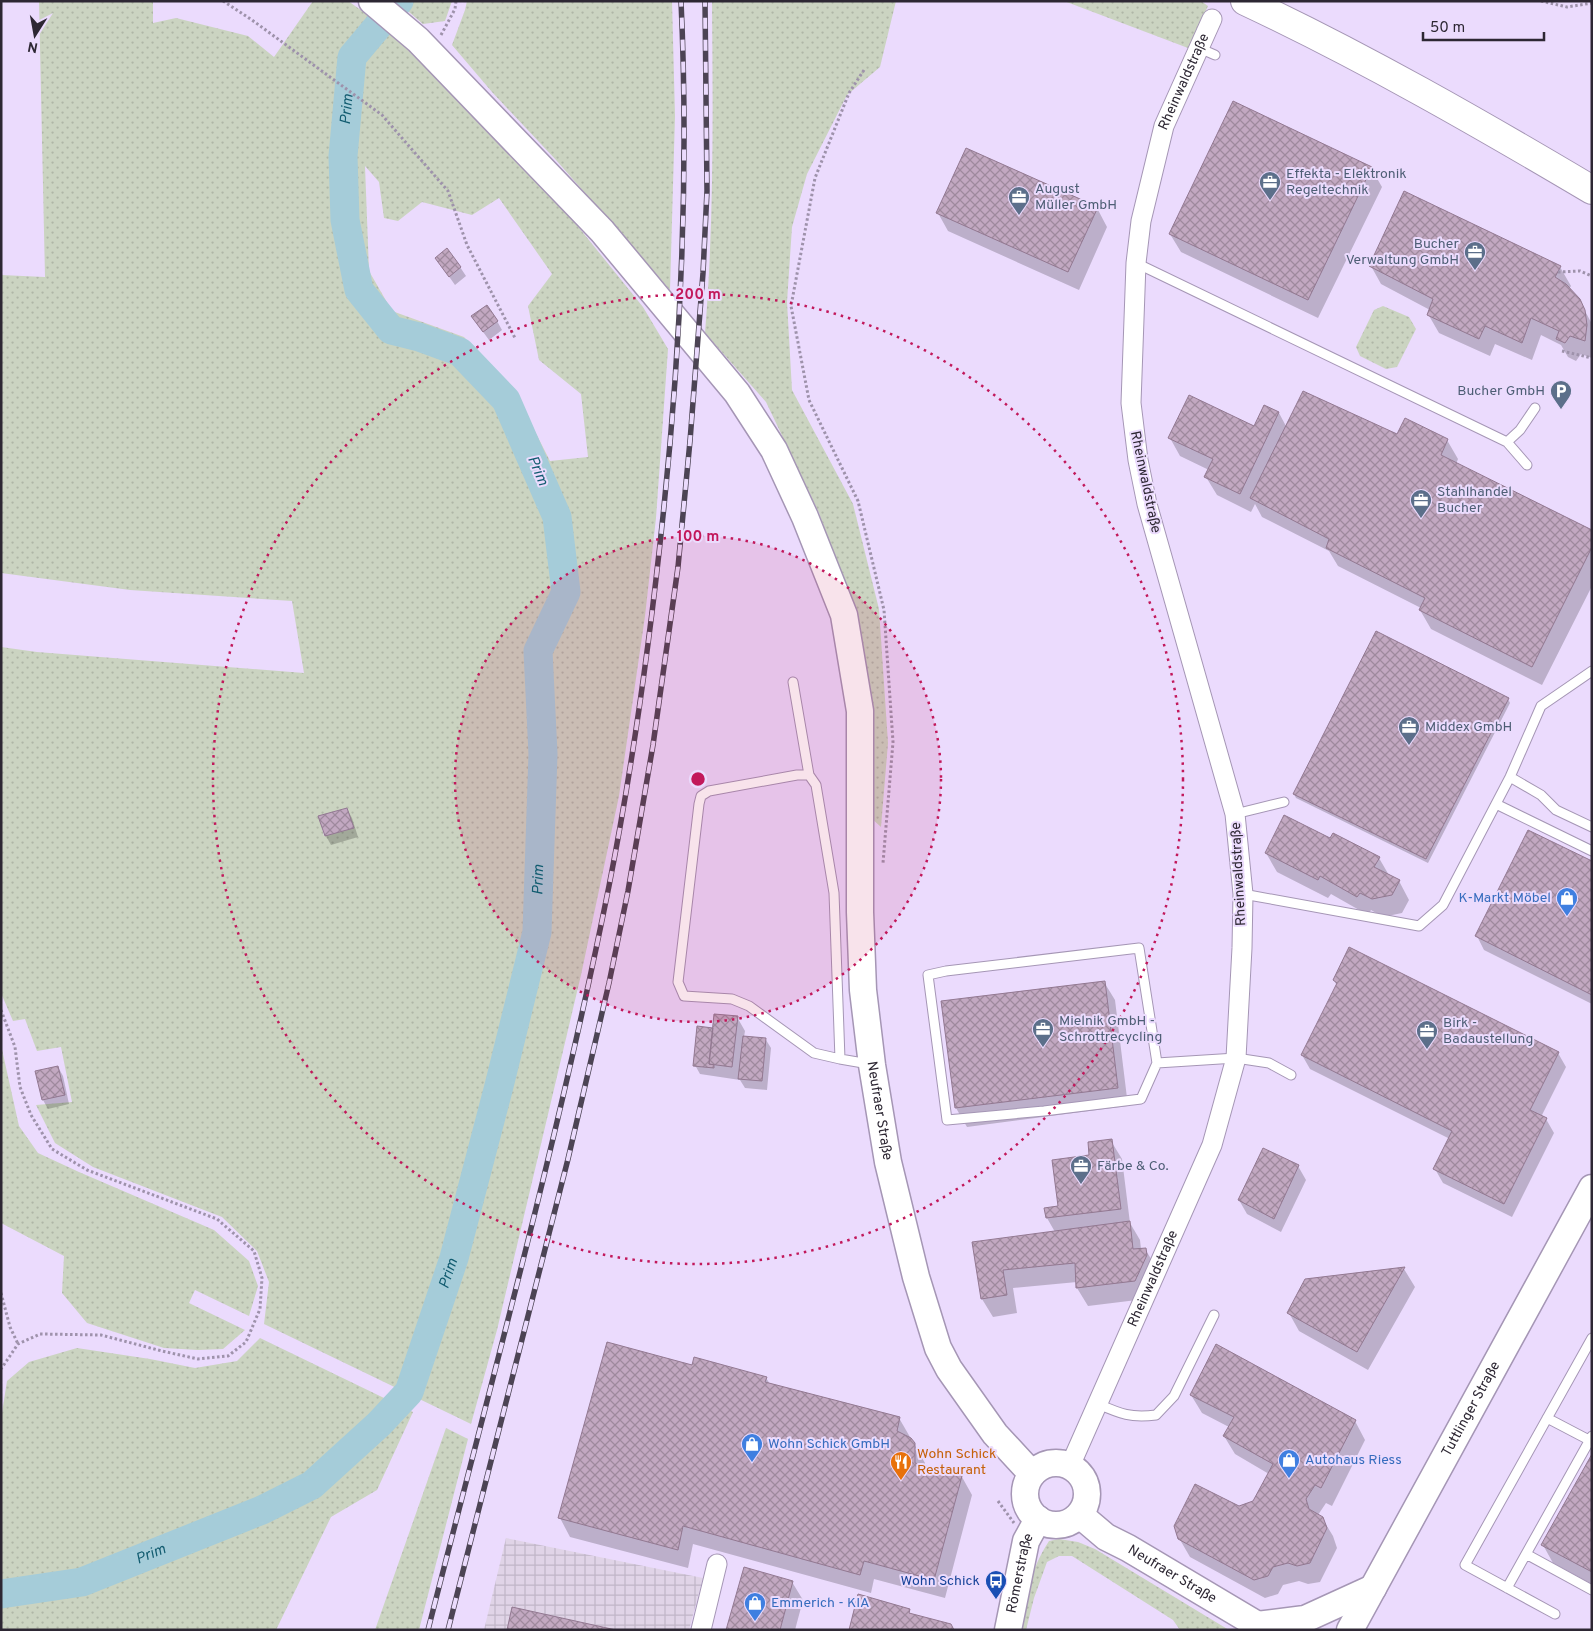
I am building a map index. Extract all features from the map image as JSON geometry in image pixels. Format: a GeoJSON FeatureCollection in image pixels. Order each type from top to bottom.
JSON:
{"type":"FeatureCollection","features":[{"type":"Feature","properties":{"kind":"main road"},"geometry":{"type":"LineString","coordinates":[[1245,1],[1308,30],[1489,129],[1592,190]]}},
{"type":"Feature","properties":{"kind":"main road"},"geometry":{"type":"LineString","coordinates":[[1560,171],[1592,208]]}},
{"type":"Feature","properties":{"kind":"street","name":"Neufraer Straße"},"geometry":{"type":"LineString","coordinates":[[372,1],[424,46],[602,231],[737,393],[769,441],[805,517],[844,615],[860,711],[860,912],[863,990],[872,1065],[888,1162],[916,1277],[938,1348],[949,1369],[995,1434],[1032,1474]]}},
{"type":"Feature","properties":{"kind":"street","name":"Rheinwaldstraße"},"geometry":{"type":"LineString","coordinates":[[1070,1466],[1212,1145],[1236,1058],[1243,894],[1235,814],[1147,504],[1138,460],[1131,403],[1136,263],[1142,221],[1164,126],[1207,51],[1212,19]]}},
{"type":"Feature","properties":{"kind":"street","name":"Tuttlinger Straße"},"geometry":{"type":"LineString","coordinates":[[1350,1630],[1592,1188]]}},
{"type":"Feature","properties":{"kind":"street"},"geometry":{"type":"LineString","coordinates":[[1051,1463],[1061,1463],[1070,1466],[1079,1472],[1087,1487],[1087,1503],[1080,1515],[1072,1521],[1062,1525],[1050,1525],[1038,1519],[1029,1510],[1025,1497],[1026,1484],[1032,1474],[1051,1463]]}},
{"type":"Feature","properties":{"kind":"street","name":"Neufraer Straße"},"geometry":{"type":"LineString","coordinates":[[1080,1515],[1106,1537],[1128,1548],[1261,1627]]}},
{"type":"Feature","properties":{"kind":"street","name":"Römerstraße"},"geometry":{"type":"LineString","coordinates":[[1008,1630],[1026,1541],[1038,1519]]}},
{"type":"Feature","properties":{"kind":"street"},"geometry":{"type":"LineString","coordinates":[[701,1630],[717,1564]]}},
{"type":"Feature","properties":{"kind":"street"},"geometry":{"type":"LineString","coordinates":[[1261,1627],[1305,1620],[1373,1588]]}},
{"type":"Feature","properties":{"kind":"lane"},"geometry":{"type":"LineString","coordinates":[[1136,263],[1507,442],[1527,465]]}},
{"type":"Feature","properties":{"kind":"lane"},"geometry":{"type":"LineString","coordinates":[[1507,442],[1520,430],[1535,408]]}},
{"type":"Feature","properties":{"kind":"lane"},"geometry":{"type":"LineString","coordinates":[[1243,894],[1419,926],[1443,905],[1510,778],[1541,706],[1592,671]]}},
{"type":"Feature","properties":{"kind":"lane"},"geometry":{"type":"LineString","coordinates":[[793,682],[809,775],[816,785],[834,893],[840,1059]]}},
{"type":"Feature","properties":{"kind":"lane"},"geometry":{"type":"LineString","coordinates":[[809,775],[797,775],[709,791],[701,796],[678,982],[684,996],[732,999],[748,1006],[814,1053],[872,1065]]}},
{"type":"Feature","properties":{"kind":"lane"},"geometry":{"type":"LineString","coordinates":[[1510,778],[1541,795],[1556,810],[1592,827]]}},
{"type":"Feature","properties":{"kind":"lane"},"geometry":{"type":"LineString","coordinates":[[1235,814],[1284,802]]}},
{"type":"Feature","properties":{"kind":"lane"},"geometry":{"type":"LineString","coordinates":[[1496,804],[1592,851]]}},
{"type":"Feature","properties":{"kind":"lane"},"geometry":{"type":"LineString","coordinates":[[1139,948],[1157,1063],[1141,1099],[1044,1112],[947,1120],[928,975],[1139,948]]}},
{"type":"Feature","properties":{"kind":"lane"},"geometry":{"type":"LineString","coordinates":[[1157,1063],[1236,1058],[1269,1063],[1291,1075]]}},
{"type":"Feature","properties":{"kind":"lane"},"geometry":{"type":"LineString","coordinates":[[1098,1404],[1124,1415],[1141,1417],[1156,1415],[1174,1396],[1214,1315]]}},
{"type":"Feature","properties":{"kind":"lane"},"geometry":{"type":"LineString","coordinates":[[1555,1614],[1465,1565],[1547,1418],[1588,1353],[1592,1338]]}},
{"type":"Feature","properties":{"kind":"lane"},"geometry":{"type":"LineString","coordinates":[[1507,1588],[1590,1438],[1547,1418]]}},
{"type":"Feature","properties":{"kind":"lane"},"geometry":{"type":"LineString","coordinates":[[1526,1554],[1592,1590]]}},
{"type":"Feature","properties":{"kind":"path"},"geometry":{"type":"LineString","coordinates":[[223,1],[382,115],[448,190],[467,245],[515,338]]}},
{"type":"Feature","properties":{"kind":"path"},"geometry":{"type":"LineString","coordinates":[[424,46],[444,30],[455,9],[456,1]]}},
{"type":"Feature","properties":{"kind":"path"},"geometry":{"type":"LineString","coordinates":[[1541,1],[1567,7],[1592,3]]}},
{"type":"Feature","properties":{"kind":"path"},"geometry":{"type":"LineString","coordinates":[[864,70],[850,93],[815,178],[791,306],[809,400],[858,501],[884,610],[893,742],[882,866]]}},
{"type":"Feature","properties":{"kind":"path"},"geometry":{"type":"LineString","coordinates":[[1558,272],[1580,270],[1592,276]]}},
{"type":"Feature","properties":{"kind":"path"},"geometry":{"type":"LineString","coordinates":[[1562,351],[1592,358]]}},
{"type":"Feature","properties":{"kind":"path"},"geometry":{"type":"LineString","coordinates":[[1,1010],[14,1047],[20,1087],[30,1115],[52,1149],[87,1170],[217,1219],[254,1250],[262,1278],[260,1309],[246,1342],[228,1356],[198,1359],[162,1352],[101,1335],[40,1334],[18,1344],[1,1370]]}},
{"type":"Feature","properties":{"kind":"path"},"geometry":{"type":"LineString","coordinates":[[1,1292],[10,1327],[18,1344]]}},
{"type":"Feature","properties":{"kind":"shaded area"},"geometry":{"type":"Polygon","coordinates":[[[506,1538],[703,1578],[689,1630],[484,1630],[506,1538]]]}},
{"type":"Feature","properties":{"kind":"green space"},"geometry":{"type":"Polygon","coordinates":[[[39,1],[153,1],[153,23],[176,18],[248,36],[274,57],[313,1],[348,1],[405,41],[555,198],[643,307],[668,349],[656,518],[645,616],[619,796],[581,975],[497,1330],[471,1424],[264,1324],[269,1282],[257,1251],[222,1217],[93,1167],[55,1143],[36,1105],[72,1102],[61,1047],[37,1051],[25,1019],[13,1021],[1,993],[1,647],[37,652],[304,673],[292,601],[130,590],[1,573],[1,275],[45,277],[39,1]],[[365,166],[369,271],[392,311],[464,337],[516,394],[550,461],[588,457],[581,394],[539,360],[528,306],[552,274],[499,198],[472,215],[422,202],[398,221],[384,218],[379,182],[365,166]],[[347,808],[319,816],[324,836],[353,828],[347,808]]]}},
{"type":"Feature","properties":{"kind":"green space"},"geometry":{"type":"Polygon","coordinates":[[[396,1],[452,1],[445,21],[423,24],[396,1]]]}},
{"type":"Feature","properties":{"kind":"green space"},"geometry":{"type":"Polygon","coordinates":[[[467,1],[672,1],[675,116],[670,290],[452,45],[467,1]]]}},
{"type":"Feature","properties":{"kind":"green space"},"geometry":{"type":"Polygon","coordinates":[[[712,1],[896,1],[880,67],[847,95],[807,174],[792,227],[787,302],[792,390],[853,504],[879,609],[888,743],[881,827],[871,818],[853,611],[819,513],[766,402],[705,333],[713,126],[712,1]]]}},
{"type":"Feature","properties":{"kind":"green space"},"geometry":{"type":"Polygon","coordinates":[[[1064,1],[1201,1],[1208,6],[1188,48],[1064,1]]]}},
{"type":"Feature","properties":{"kind":"green space"},"geometry":{"type":"Polygon","coordinates":[[[1383,306],[1409,317],[1416,329],[1397,367],[1386,369],[1360,356],[1356,347],[1374,310],[1383,306]]]}},
{"type":"Feature","properties":{"kind":"green space"},"geometry":{"type":"Polygon","coordinates":[[[1,1045],[19,1126],[38,1153],[214,1230],[249,1261],[258,1286],[249,1316],[195,1290],[189,1303],[245,1330],[223,1349],[164,1348],[87,1323],[62,1293],[64,1256],[1,1223],[1,1045]]]}},
{"type":"Feature","properties":{"kind":"green space"},"geometry":{"type":"Polygon","coordinates":[[[260,1338],[413,1412],[377,1490],[331,1517],[276,1630],[1,1630],[1,1419],[7,1381],[29,1362],[77,1348],[195,1368],[237,1361],[260,1338]]]}},
{"type":"Feature","properties":{"kind":"green space"},"geometry":{"type":"Polygon","coordinates":[[[446,1428],[468,1439],[419,1630],[375,1630],[446,1428]]]}},
{"type":"Feature","properties":{"kind":"green space"},"geometry":{"type":"Polygon","coordinates":[[[1059,1539],[1078,1542],[1095,1549],[1229,1630],[1180,1630],[1173,1620],[1072,1556],[1059,1556],[1047,1562],[1034,1598],[1026,1630],[1021,1630],[1030,1584],[1037,1563],[1049,1541],[1059,1539]]]}},
{"type":"Feature","properties":{"kind":"building"},"geometry":{"type":"Polygon","coordinates":[[[1233,101],[1372,167],[1308,300],[1169,234],[1233,101]]]}},
{"type":"Feature","properties":{"kind":"building"},"geometry":{"type":"Polygon","coordinates":[[[966,148],[1098,207],[1068,272],[936,213],[966,148]]]}},
{"type":"Feature","properties":{"kind":"building"},"geometry":{"type":"Polygon","coordinates":[[[1404,191],[1561,266],[1555,277],[1566,284],[1580,299],[1585,310],[1587,325],[1585,341],[1570,336],[1565,343],[1556,339],[1559,331],[1531,318],[1522,343],[1485,326],[1479,339],[1427,315],[1433,299],[1369,266],[1404,191]]]}},
{"type":"Feature","properties":{"kind":"building"},"geometry":{"type":"Polygon","coordinates":[[[447,248],[461,267],[449,277],[435,258],[447,248]]]}},
{"type":"Feature","properties":{"kind":"building"},"geometry":{"type":"Polygon","coordinates":[[[487,305],[498,321],[483,332],[471,316],[487,305]]]}},
{"type":"Feature","properties":{"kind":"building"},"geometry":{"type":"Polygon","coordinates":[[[1303,391],[1397,434],[1405,418],[1448,439],[1441,455],[1592,530],[1592,547],[1532,667],[1419,610],[1425,598],[1326,548],[1329,539],[1250,498],[1303,391]]]}},
{"type":"Feature","properties":{"kind":"building"},"geometry":{"type":"Polygon","coordinates":[[[1189,395],[1254,426],[1264,405],[1279,412],[1240,494],[1204,477],[1213,459],[1168,438],[1189,395]]]}},
{"type":"Feature","properties":{"kind":"building"},"geometry":{"type":"Polygon","coordinates":[[[1376,631],[1509,698],[1426,859],[1293,794],[1376,631]]]}},
{"type":"Feature","properties":{"kind":"building"},"geometry":{"type":"Polygon","coordinates":[[[347,808],[354,828],[325,836],[318,816],[347,808]]]}},
{"type":"Feature","properties":{"kind":"building"},"geometry":{"type":"Polygon","coordinates":[[[1284,815],[1330,838],[1333,833],[1380,857],[1374,867],[1400,880],[1392,895],[1372,899],[1360,893],[1357,897],[1320,876],[1318,880],[1265,853],[1284,815]]]}},
{"type":"Feature","properties":{"kind":"building"},"geometry":{"type":"Polygon","coordinates":[[[1528,830],[1592,861],[1592,995],[1475,936],[1528,830]]]}},
{"type":"Feature","properties":{"kind":"building"},"geometry":{"type":"Polygon","coordinates":[[[1349,947],[1559,1052],[1530,1110],[1547,1118],[1504,1204],[1433,1169],[1452,1131],[1301,1055],[1337,983],[1333,980],[1349,947]]]}},
{"type":"Feature","properties":{"kind":"building"},"geometry":{"type":"Polygon","coordinates":[[[1105,981],[1118,1088],[955,1108],[941,1001],[1105,981]]]}},
{"type":"Feature","properties":{"kind":"building"},"geometry":{"type":"Polygon","coordinates":[[[714,1014],[738,1016],[732,1067],[709,1064],[714,1014]]]}},
{"type":"Feature","properties":{"kind":"building"},"geometry":{"type":"Polygon","coordinates":[[[697,1026],[713,1028],[709,1064],[714,1065],[714,1068],[693,1066],[697,1026]]]}},
{"type":"Feature","properties":{"kind":"building"},"geometry":{"type":"Polygon","coordinates":[[[743,1036],[766,1038],[762,1081],[738,1079],[743,1036]]]}},
{"type":"Feature","properties":{"kind":"building"},"geometry":{"type":"Polygon","coordinates":[[[58,1066],[65,1095],[42,1100],[35,1071],[58,1066]]]}},
{"type":"Feature","properties":{"kind":"building"},"geometry":{"type":"Polygon","coordinates":[[[1112,1139],[1121,1209],[1046,1218],[1044,1208],[1058,1206],[1052,1160],[1089,1155],[1088,1142],[1112,1139]]]}},
{"type":"Feature","properties":{"kind":"building"},"geometry":{"type":"Polygon","coordinates":[[[1263,1148],[1299,1165],[1274,1219],[1238,1200],[1263,1148]]]}},
{"type":"Feature","properties":{"kind":"building"},"geometry":{"type":"Polygon","coordinates":[[[1130,1221],[1133,1249],[1146,1248],[1147,1255],[1135,1281],[1076,1288],[1075,1263],[1003,1270],[1007,1295],[981,1299],[972,1242],[1130,1221]]]}},
{"type":"Feature","properties":{"kind":"building"},"geometry":{"type":"Polygon","coordinates":[[[1405,1267],[1357,1352],[1287,1313],[1305,1279],[1405,1267]]]}},
{"type":"Feature","properties":{"kind":"building"},"geometry":{"type":"Polygon","coordinates":[[[607,1342],[692,1365],[694,1357],[767,1377],[765,1382],[900,1417],[897,1431],[911,1438],[915,1443],[915,1463],[962,1476],[934,1580],[864,1561],[860,1575],[683,1526],[678,1550],[558,1518],[607,1342]]]}},
{"type":"Feature","properties":{"kind":"building"},"geometry":{"type":"Polygon","coordinates":[[[1216,1344],[1356,1420],[1321,1488],[1315,1485],[1306,1499],[1309,1509],[1323,1517],[1327,1528],[1310,1563],[1297,1566],[1288,1563],[1273,1567],[1268,1576],[1254,1580],[1178,1539],[1174,1526],[1195,1484],[1239,1506],[1253,1501],[1273,1464],[1223,1436],[1234,1417],[1190,1395],[1216,1344]]]}},
{"type":"Feature","properties":{"kind":"building"},"geometry":{"type":"Polygon","coordinates":[[[1592,1454],[1592,1572],[1541,1545],[1592,1454]]]}},
{"type":"Feature","properties":{"kind":"building"},"geometry":{"type":"Polygon","coordinates":[[[744,1567],[793,1581],[780,1630],[726,1630],[744,1567]]]}},
{"type":"Feature","properties":{"kind":"building"},"geometry":{"type":"Polygon","coordinates":[[[858,1594],[910,1609],[909,1613],[951,1624],[954,1630],[849,1630],[858,1594]]]}},
{"type":"Feature","properties":{"kind":"building"},"geometry":{"type":"Polygon","coordinates":[[[512,1607],[616,1630],[507,1630],[512,1607]]]}},
{"type":"Feature","properties":{"kind":"waterway","name":"Prim"},"geometry":{"type":"LineString","coordinates":[[1,1594],[82,1582],[262,1510],[312,1485],[379,1424],[409,1392],[454,1258],[499,1086],[537,932],[543,754],[538,651],[566,592],[557,517],[506,400],[460,352],[419,337],[391,330],[359,290],[345,220],[343,156],[352,57],[399,1]]}},
{"type":"Feature","properties":{"kind":"railway"},"geometry":{"type":"LineString","coordinates":[[428,1630],[523,1259],[568,1073],[609,886],[633,748],[647,655],[675,388],[684,194],[681,1]]}},
{"type":"Feature","properties":{"kind":"railway"},"geometry":{"type":"LineString","coordinates":[[448,1630],[568,1159],[609,983],[628,891],[653,745],[678,567],[703,273],[707,191],[705,1]]}},
{"type":"Feature","properties":{"kind":"place","name":"Effekta - Elektronik Regeltechnik"},"geometry":{"type":"Point","coordinates":[1270,201]}},
{"type":"Feature","properties":{"kind":"place","name":"August Müller GmbH"},"geometry":{"type":"Point","coordinates":[1019,216]}},
{"type":"Feature","properties":{"kind":"place","name":"Bucher Verwaltung GmbH"},"geometry":{"type":"Point","coordinates":[1475,271]}},
{"type":"Feature","properties":{"kind":"place","name":"Bucher GmbH"},"geometry":{"type":"Point","coordinates":[1561,410]}},
{"type":"Feature","properties":{"kind":"place","name":"Stahlhandel Bucher"},"geometry":{"type":"Point","coordinates":[1421,519]}},
{"type":"Feature","properties":{"kind":"place","name":"Middex GmbH"},"geometry":{"type":"Point","coordinates":[1409,746]}},
{"type":"Feature","properties":{"kind":"place","name":"K-Markt Möbel"},"geometry":{"type":"Point","coordinates":[1567,917]}},
{"type":"Feature","properties":{"kind":"place","name":"Mielnik GmbH - Schrottrecycling"},"geometry":{"type":"Point","coordinates":[1043,1048]}},
{"type":"Feature","properties":{"kind":"place","name":"Birk - Badaustellung"},"geometry":{"type":"Point","coordinates":[1427,1050]}},
{"type":"Feature","properties":{"kind":"place","name":"Färbe & Co."},"geometry":{"type":"Point","coordinates":[1081,1185]}},
{"type":"Feature","properties":{"kind":"place","name":"Wohn Schick GmbH"},"geometry":{"type":"Point","coordinates":[752,1463]}},
{"type":"Feature","properties":{"kind":"place","name":"Autohaus Riess"},"geometry":{"type":"Point","coordinates":[1289,1479]}},
{"type":"Feature","properties":{"kind":"place","name":"Wohn Schick Restaurant"},"geometry":{"type":"Point","coordinates":[901,1481]}},
{"type":"Feature","properties":{"kind":"place","name":"Wohn Schick"},"geometry":{"type":"Point","coordinates":[996,1600]}},
{"type":"Feature","properties":{"kind":"place","name":"Emmerich - KIA"},"geometry":{"type":"Point","coordinates":[755,1622]}}]}
